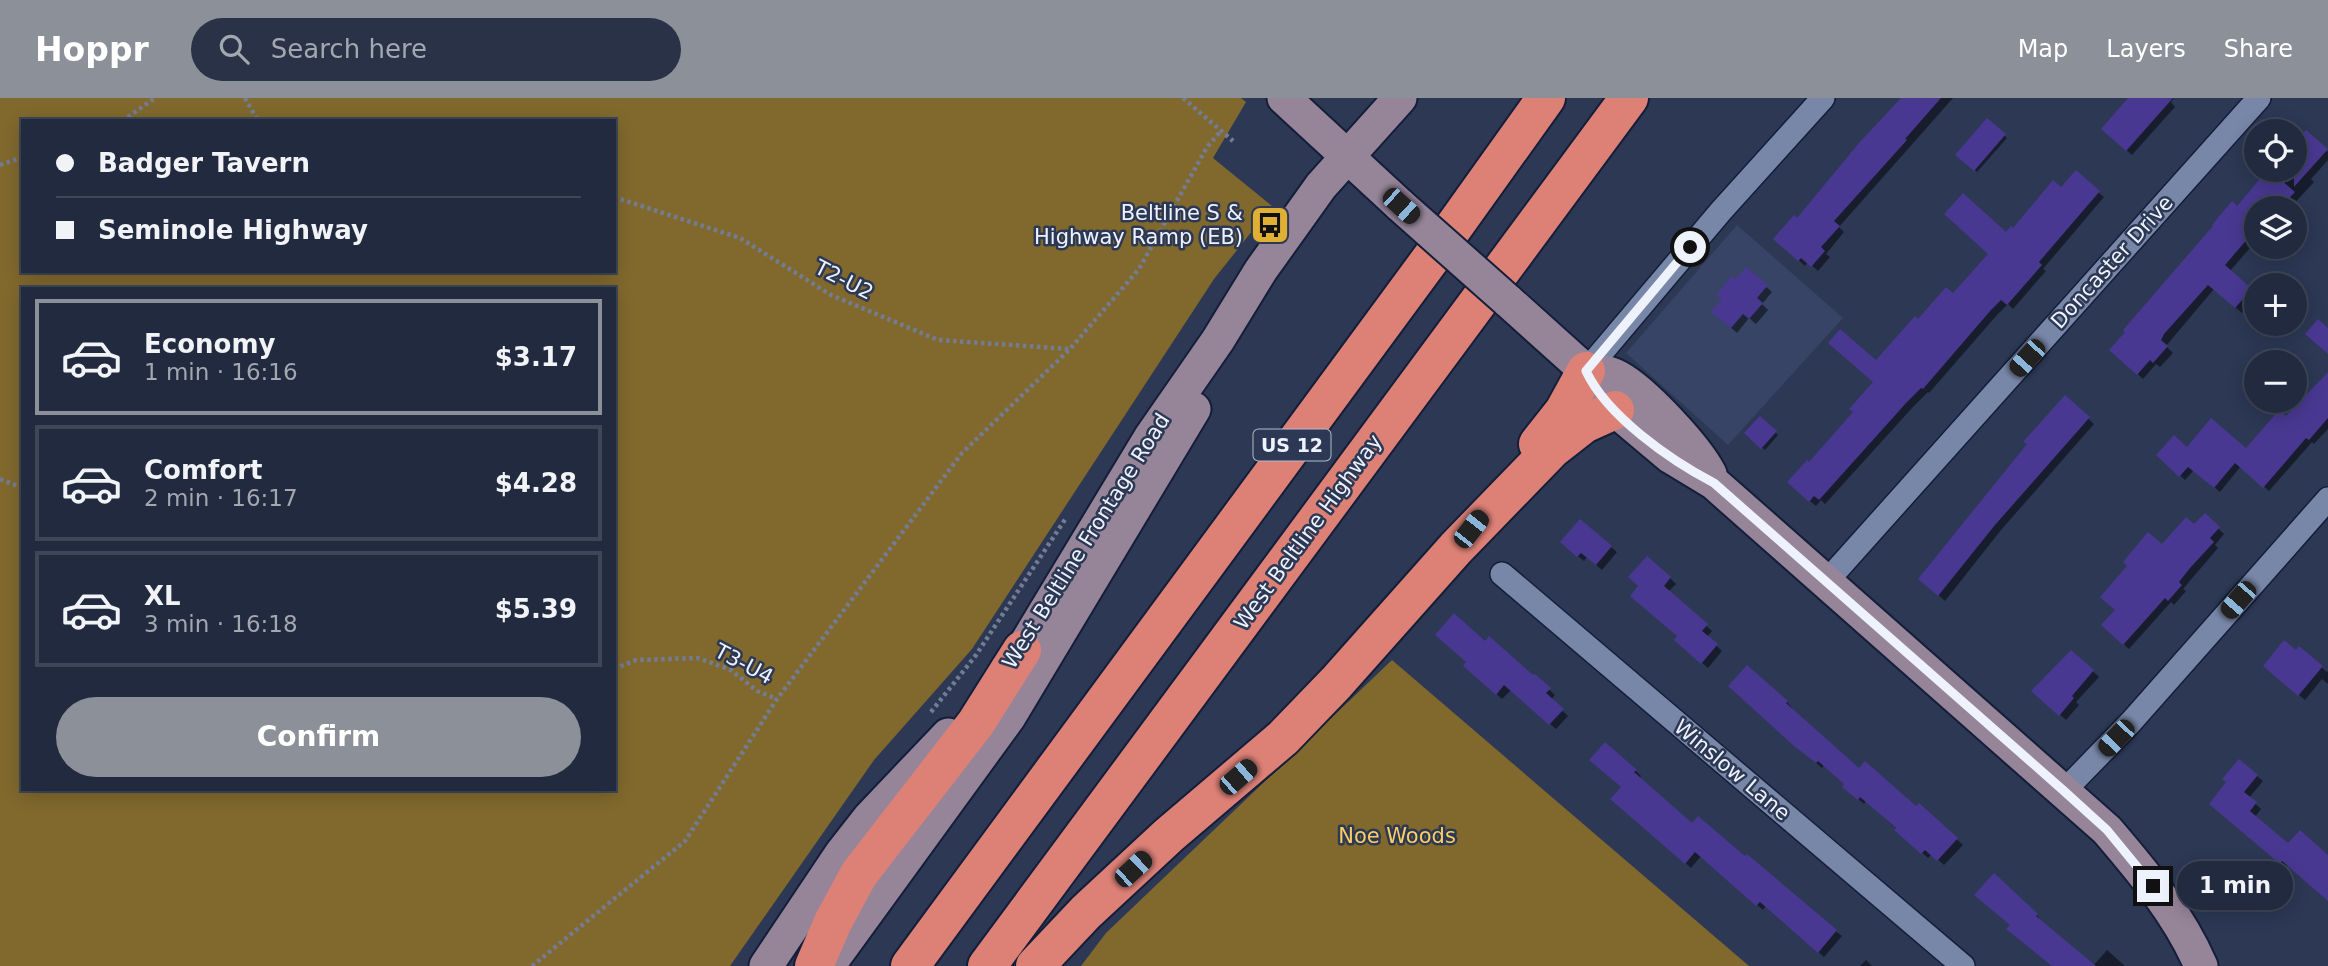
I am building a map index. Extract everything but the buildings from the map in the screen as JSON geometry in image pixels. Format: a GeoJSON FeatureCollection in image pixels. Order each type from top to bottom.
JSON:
{"type":"FeatureCollection","features":[{"type":"Feature","properties":{"kind":"highway","name":"US 12"},"geometry":{"type":"LineString","coordinates":[[910,966],[1546,98]]}},
{"type":"Feature","properties":{"kind":"highway","name":"West Beltline Highway"},"geometry":{"type":"LineString","coordinates":[[987,966],[1629,98]]}},
{"type":"Feature","properties":{"kind":"highway"},"geometry":{"type":"LineString","coordinates":[[1456,548],[1560,416],[1586,371]]}},
{"type":"Feature","properties":{"kind":"highway"},"geometry":{"type":"LineString","coordinates":[[1035,966],[1086,912],[1169,835],[1283,738],[1456,548],[1570,433],[1615,410]]}},
{"type":"Feature","properties":{"kind":"highway"},"geometry":{"type":"LineString","coordinates":[[814,966],[833,922],[859,874],[976,723],[1022,650]]}},
{"type":"Feature","properties":{"kind":"street"},"geometry":{"type":"LineString","coordinates":[[1284,98],[1586,371],[1602,398],[1615,410],[1671,457],[1714,483],[2107,830],[2175,917],[2201,966]]}},
{"type":"Feature","properties":{"kind":"street","name":"West Beltline Frontage Road"},"geometry":{"type":"LineString","coordinates":[[766,966],[841,853],[870,817],[982,700],[1022,650],[1150,438],[1261,270],[1307,203],[1400,98]]}},
{"type":"Feature","properties":{"kind":"street"},"geometry":{"type":"LineString","coordinates":[[1586,371],[1721,211],[1824,98]]}},
{"type":"Feature","properties":{"kind":"street","name":"Doncaster Drive"},"geometry":{"type":"LineString","coordinates":[[1826,582],[2259,98]]}},
{"type":"Feature","properties":{"kind":"street","name":"West Beltline Frontage Road"},"geometry":{"type":"LineString","coordinates":[[828,966],[1009,717],[1194,408],[1217,340]]}},
{"type":"Feature","properties":{"kind":"street"},"geometry":{"type":"LineString","coordinates":[[1586,371],[1613,374],[1628,384],[1696,451],[1714,483]]}},
{"type":"Feature","properties":{"kind":"street"},"geometry":{"type":"LineString","coordinates":[[2064,791],[2131,722],[2328,499]]}},
{"type":"Feature","properties":{"kind":"street","name":"Winslow Lane"},"geometry":{"type":"LineString","coordinates":[[1502,574],[1963,966]]}},
{"type":"Feature","properties":{"kind":"path"},"geometry":{"type":"LineString","coordinates":[[125,119],[155,98]]}},
{"type":"Feature","properties":{"kind":"path"},"geometry":{"type":"LineString","coordinates":[[246,98],[257,119]]}},
{"type":"Feature","properties":{"kind":"path"},"geometry":{"type":"LineString","coordinates":[[1183,98],[1233,141]]}},
{"type":"Feature","properties":{"kind":"path"},"geometry":{"type":"LineString","coordinates":[[532,966],[685,841],[777,699],[962,453],[1070,349],[1139,269],[1207,147],[1220,132]]}},
{"type":"Feature","properties":{"kind":"path"},"geometry":{"type":"LineString","coordinates":[[0,165],[21,158]]}},
{"type":"Feature","properties":{"kind":"path","name":"T2-U2"},"geometry":{"type":"LineString","coordinates":[[616,198],[740,238],[831,295],[938,340],[1070,349]]}},
{"type":"Feature","properties":{"kind":"path"},"geometry":{"type":"LineString","coordinates":[[0,479],[21,487]]}},
{"type":"Feature","properties":{"kind":"path"},"geometry":{"type":"LineString","coordinates":[[925,719],[976,655],[1071,511]]}},
{"type":"Feature","properties":{"kind":"path","name":"T3-U4"},"geometry":{"type":"LineString","coordinates":[[616,668],[636,660],[698,658],[731,670],[758,691],[777,699]]}},
{"type":"Feature","properties":{"kind":"shaded area"},"geometry":{"type":"Polygon","coordinates":[[[1737,225],[1843,318],[1728,445],[1626,353],[1737,225]]]}},
{"type":"Feature","properties":{"kind":"green space"},"geometry":{"type":"Polygon","coordinates":[[[0,98],[1241,98],[1246,102],[1213,158],[1272,206],[1214,279],[972,649],[874,760],[730,966],[0,966],[0,98]]]}},
{"type":"Feature","properties":{"kind":"green space","name":"Noe Woods"},"geometry":{"type":"Polygon","coordinates":[[[1392,660],[1749,966],[1081,966],[1106,933],[1392,660]]]}},
{"type":"Feature","properties":{"kind":"place","name":"Beltline S & Highway Ramp (EB)"},"geometry":{"type":"Point","coordinates":[1270,225]}},
{"type":"Feature","properties":{"kind":"route"},"geometry":{"type":"LineString","coordinates":[[1690,247],[1586,371],[1598,393],[1664,452],[1684,467],[1714,483],[2064,791],[2107,830],[2153,886]]}}]}
